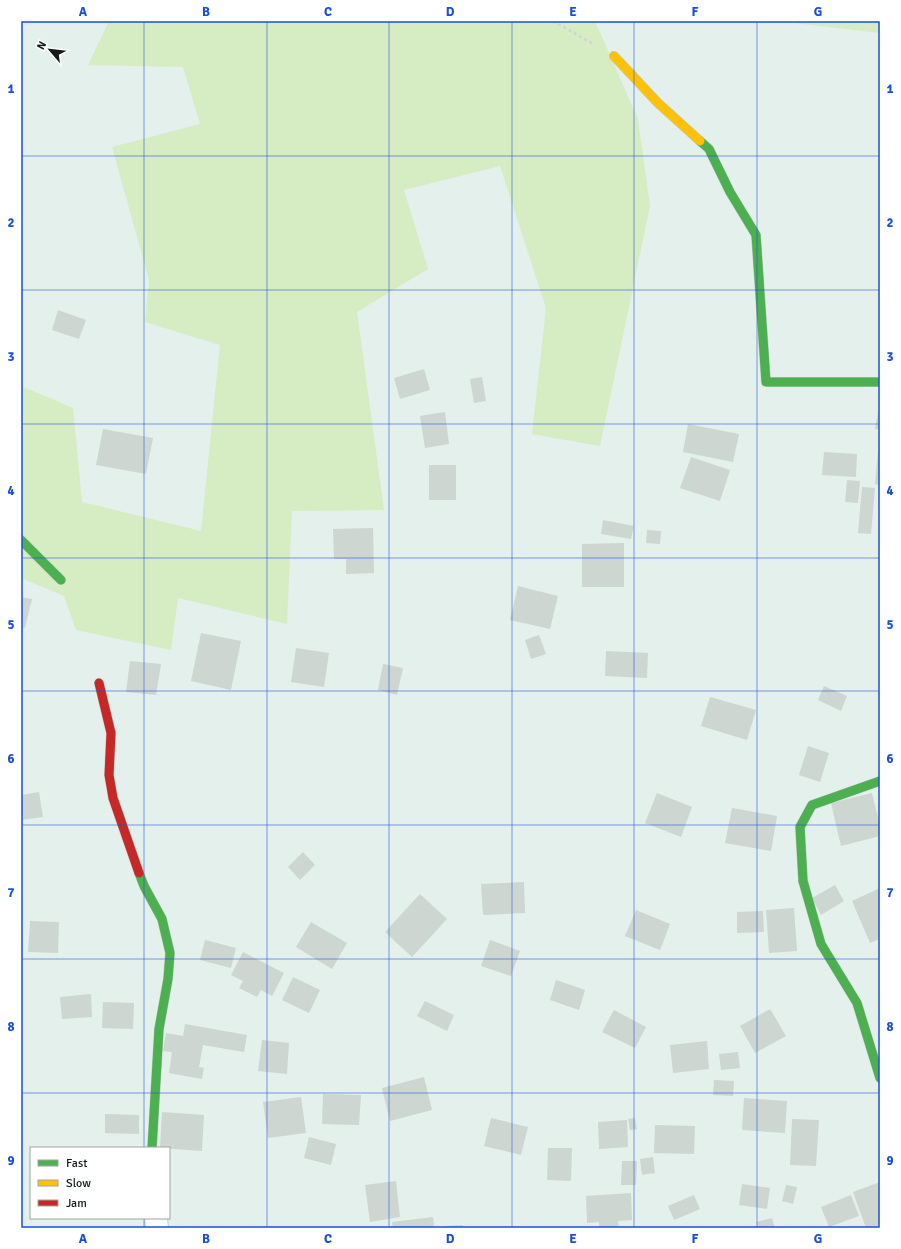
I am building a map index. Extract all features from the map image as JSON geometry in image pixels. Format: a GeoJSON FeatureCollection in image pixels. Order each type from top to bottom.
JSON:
{"type":"FeatureCollection","features":[{"type":"Feature","properties":{"kind":"street"},"geometry":{"type":"LineString","coordinates":[[614,56],[658,103],[709,149],[730,192],[756,235],[766,382],[880,382]]}},
{"type":"Feature","properties":{"kind":"street"},"geometry":{"type":"LineString","coordinates":[[21,540],[61,580]]}},
{"type":"Feature","properties":{"kind":"street"},"geometry":{"type":"LineString","coordinates":[[99,684],[111,733],[109,775],[113,798],[120,822],[144,886],[162,918],[170,953],[168,979],[159,1029],[152,1147]]}},
{"type":"Feature","properties":{"kind":"street"},"geometry":{"type":"LineString","coordinates":[[880,781],[812,805],[800,827],[803,880],[821,944],[857,1003],[880,1078]]}},
{"type":"Feature","properties":{"kind":"path"},"geometry":{"type":"LineString","coordinates":[[553,21],[614,56]]}},
{"type":"Feature","properties":{"kind":"green space"},"geometry":{"type":"Polygon","coordinates":[[[109,21],[595,21],[638,119],[650,206],[600,446],[532,434],[546,308],[500,166],[404,190],[428,269],[357,312],[384,510],[292,511],[287,624],[178,598],[171,650],[76,630],[64,596],[21,578],[21,386],[73,408],[82,502],[201,531],[220,345],[145,322],[149,280],[112,147],[200,124],[183,67],[88,65],[109,21]]]}},
{"type":"Feature","properties":{"kind":"green space"},"geometry":{"type":"Polygon","coordinates":[[[777,21],[880,21],[880,33],[777,21]]]}},
{"type":"Feature","properties":{"kind":"building"},"geometry":{"type":"Polygon","coordinates":[[[58,310],[86,320],[79,339],[52,330],[58,310]]]}},
{"type":"Feature","properties":{"kind":"building"},"geometry":{"type":"Polygon","coordinates":[[[424,369],[430,390],[400,399],[394,378],[424,369]]]}},
{"type":"Feature","properties":{"kind":"building"},"geometry":{"type":"Polygon","coordinates":[[[482,377],[486,401],[474,403],[470,379],[482,377]]]}},
{"type":"Feature","properties":{"kind":"building"},"geometry":{"type":"Polygon","coordinates":[[[880,406],[880,430],[875,429],[880,406]]]}},
{"type":"Feature","properties":{"kind":"building"},"geometry":{"type":"Polygon","coordinates":[[[445,412],[449,444],[425,448],[420,416],[445,412]]]}},
{"type":"Feature","properties":{"kind":"building"},"geometry":{"type":"Polygon","coordinates":[[[688,424],[739,434],[733,462],[683,452],[688,424]]]}},
{"type":"Feature","properties":{"kind":"building"},"geometry":{"type":"Polygon","coordinates":[[[103,429],[153,438],[146,474],[96,465],[103,429]]]}},
{"type":"Feature","properties":{"kind":"building"},"geometry":{"type":"Polygon","coordinates":[[[878,451],[880,451],[880,485],[875,484],[878,451]]]}},
{"type":"Feature","properties":{"kind":"building"},"geometry":{"type":"Polygon","coordinates":[[[824,452],[857,454],[856,477],[822,475],[824,452]]]}},
{"type":"Feature","properties":{"kind":"building"},"geometry":{"type":"Polygon","coordinates":[[[691,457],[730,470],[720,501],[680,488],[691,457]]]}},
{"type":"Feature","properties":{"kind":"building"},"geometry":{"type":"Polygon","coordinates":[[[429,465],[456,465],[456,500],[429,500],[429,465]]]}},
{"type":"Feature","properties":{"kind":"building"},"geometry":{"type":"Polygon","coordinates":[[[847,480],[860,481],[858,503],[845,502],[847,480]]]}},
{"type":"Feature","properties":{"kind":"building"},"geometry":{"type":"Polygon","coordinates":[[[862,487],[875,488],[871,534],[858,533],[862,487]]]}},
{"type":"Feature","properties":{"kind":"building"},"geometry":{"type":"Polygon","coordinates":[[[603,520],[634,526],[631,539],[601,534],[603,520]]]}},
{"type":"Feature","properties":{"kind":"building"},"geometry":{"type":"Polygon","coordinates":[[[373,528],[374,573],[346,574],[346,559],[334,559],[333,529],[373,528]]]}},
{"type":"Feature","properties":{"kind":"building"},"geometry":{"type":"Polygon","coordinates":[[[647,530],[661,531],[660,544],[646,543],[647,530]]]}},
{"type":"Feature","properties":{"kind":"building"},"geometry":{"type":"Polygon","coordinates":[[[624,543],[624,587],[582,587],[582,544],[624,543]]]}},
{"type":"Feature","properties":{"kind":"building"},"geometry":{"type":"Polygon","coordinates":[[[518,586],[558,596],[550,629],[510,620],[518,586]]]}},
{"type":"Feature","properties":{"kind":"building"},"geometry":{"type":"Polygon","coordinates":[[[21,597],[32,599],[25,628],[21,627],[21,597]]]}},
{"type":"Feature","properties":{"kind":"building"},"geometry":{"type":"Polygon","coordinates":[[[201,633],[241,641],[231,690],[191,681],[201,633]]]}},
{"type":"Feature","properties":{"kind":"building"},"geometry":{"type":"Polygon","coordinates":[[[539,635],[546,654],[531,659],[525,640],[539,635]]]}},
{"type":"Feature","properties":{"kind":"building"},"geometry":{"type":"Polygon","coordinates":[[[296,648],[329,653],[324,687],[291,682],[296,648]]]}},
{"type":"Feature","properties":{"kind":"building"},"geometry":{"type":"Polygon","coordinates":[[[606,651],[648,653],[647,678],[605,676],[606,651]]]}},
{"type":"Feature","properties":{"kind":"building"},"geometry":{"type":"Polygon","coordinates":[[[130,661],[161,664],[156,695],[126,692],[130,661]]]}},
{"type":"Feature","properties":{"kind":"building"},"geometry":{"type":"Polygon","coordinates":[[[383,664],[403,668],[397,695],[378,690],[383,664]]]}},
{"type":"Feature","properties":{"kind":"building"},"geometry":{"type":"Polygon","coordinates":[[[824,686],[847,696],[841,711],[818,700],[824,686]]]}},
{"type":"Feature","properties":{"kind":"building"},"geometry":{"type":"Polygon","coordinates":[[[710,697],[756,710],[747,740],[701,726],[710,697]]]}},
{"type":"Feature","properties":{"kind":"building"},"geometry":{"type":"Polygon","coordinates":[[[808,746],[829,753],[820,782],[799,775],[808,746]]]}},
{"type":"Feature","properties":{"kind":"building"},"geometry":{"type":"Polygon","coordinates":[[[39,792],[43,817],[21,820],[21,795],[39,792]]]}},
{"type":"Feature","properties":{"kind":"building"},"geometry":{"type":"Polygon","coordinates":[[[657,793],[692,807],[681,837],[645,823],[657,793]]]}},
{"type":"Feature","properties":{"kind":"building"},"geometry":{"type":"Polygon","coordinates":[[[872,793],[880,826],[880,836],[841,846],[831,803],[872,793]]]}},
{"type":"Feature","properties":{"kind":"building"},"geometry":{"type":"Polygon","coordinates":[[[732,808],[777,816],[771,851],[725,843],[732,808]]]}},
{"type":"Feature","properties":{"kind":"building"},"geometry":{"type":"Polygon","coordinates":[[[303,852],[315,865],[300,880],[288,867],[303,852]]]}},
{"type":"Feature","properties":{"kind":"building"},"geometry":{"type":"Polygon","coordinates":[[[524,882],[525,913],[483,915],[481,884],[524,882]]]}},
{"type":"Feature","properties":{"kind":"building"},"geometry":{"type":"Polygon","coordinates":[[[835,885],[844,901],[821,915],[812,898],[835,885]]]}},
{"type":"Feature","properties":{"kind":"building"},"geometry":{"type":"Polygon","coordinates":[[[880,888],[880,939],[870,943],[852,901],[880,888]]]}},
{"type":"Feature","properties":{"kind":"building"},"geometry":{"type":"Polygon","coordinates":[[[420,894],[447,919],[412,957],[385,932],[420,894]]]}},
{"type":"Feature","properties":{"kind":"building"},"geometry":{"type":"Polygon","coordinates":[[[794,908],[797,951],[769,953],[766,910],[794,908]]]}},
{"type":"Feature","properties":{"kind":"building"},"geometry":{"type":"Polygon","coordinates":[[[636,910],[670,924],[660,950],[625,936],[636,910]]]}},
{"type":"Feature","properties":{"kind":"building"},"geometry":{"type":"Polygon","coordinates":[[[763,911],[764,932],[737,933],[737,912],[763,911]]]}},
{"type":"Feature","properties":{"kind":"building"},"geometry":{"type":"Polygon","coordinates":[[[30,921],[59,922],[58,953],[28,952],[30,921]]]}},
{"type":"Feature","properties":{"kind":"building"},"geometry":{"type":"Polygon","coordinates":[[[311,922],[347,943],[332,969],[296,947],[311,922]]]}},
{"type":"Feature","properties":{"kind":"building"},"geometry":{"type":"Polygon","coordinates":[[[205,940],[236,948],[231,968],[200,960],[205,940]]]}},
{"type":"Feature","properties":{"kind":"building"},"geometry":{"type":"Polygon","coordinates":[[[490,940],[520,951],[511,976],[481,966],[490,940]]]}},
{"type":"Feature","properties":{"kind":"building"},"geometry":{"type":"Polygon","coordinates":[[[243,952],[284,973],[272,996],[261,990],[257,997],[239,988],[243,981],[231,975],[243,952]]]}},
{"type":"Feature","properties":{"kind":"building"},"geometry":{"type":"Polygon","coordinates":[[[293,977],[320,990],[309,1013],[282,1000],[293,977]]]}},
{"type":"Feature","properties":{"kind":"building"},"geometry":{"type":"Polygon","coordinates":[[[556,980],[585,990],[579,1010],[550,1000],[556,980]]]}},
{"type":"Feature","properties":{"kind":"building"},"geometry":{"type":"Polygon","coordinates":[[[91,994],[92,1017],[62,1019],[60,997],[91,994]]]}},
{"type":"Feature","properties":{"kind":"building"},"geometry":{"type":"Polygon","coordinates":[[[425,1001],[454,1015],[447,1031],[417,1016],[425,1001]]]}},
{"type":"Feature","properties":{"kind":"building"},"geometry":{"type":"Polygon","coordinates":[[[103,1002],[134,1003],[133,1029],[102,1028],[103,1002]]]}},
{"type":"Feature","properties":{"kind":"building"},"geometry":{"type":"Polygon","coordinates":[[[770,1009],[786,1036],[755,1053],[740,1026],[770,1009]]]}},
{"type":"Feature","properties":{"kind":"building"},"geometry":{"type":"Polygon","coordinates":[[[614,1010],[646,1027],[635,1048],[602,1032],[614,1010]]]}},
{"type":"Feature","properties":{"kind":"building"},"geometry":{"type":"Polygon","coordinates":[[[185,1024],[247,1035],[244,1052],[203,1045],[199,1067],[204,1068],[202,1079],[169,1073],[172,1052],[163,1051],[166,1033],[183,1036],[185,1024]]]}},
{"type":"Feature","properties":{"kind":"building"},"geometry":{"type":"Polygon","coordinates":[[[262,1040],[289,1043],[287,1074],[258,1071],[262,1040]]]}},
{"type":"Feature","properties":{"kind":"building"},"geometry":{"type":"Polygon","coordinates":[[[707,1041],[709,1069],[673,1073],[670,1045],[707,1041]]]}},
{"type":"Feature","properties":{"kind":"building"},"geometry":{"type":"Polygon","coordinates":[[[738,1052],[740,1068],[721,1070],[719,1054],[738,1052]]]}},
{"type":"Feature","properties":{"kind":"building"},"geometry":{"type":"Polygon","coordinates":[[[424,1077],[432,1110],[390,1121],[382,1088],[424,1077]]]}},
{"type":"Feature","properties":{"kind":"building"},"geometry":{"type":"Polygon","coordinates":[[[714,1080],[734,1081],[733,1096],[713,1095],[714,1080]]]}},
{"type":"Feature","properties":{"kind":"building"},"geometry":{"type":"Polygon","coordinates":[[[323,1094],[361,1095],[359,1125],[322,1124],[323,1094]]]}},
{"type":"Feature","properties":{"kind":"building"},"geometry":{"type":"Polygon","coordinates":[[[301,1097],[306,1133],[268,1138],[263,1102],[301,1097]]]}},
{"type":"Feature","properties":{"kind":"building"},"geometry":{"type":"Polygon","coordinates":[[[744,1098],[787,1101],[785,1133],[742,1130],[744,1098]]]}},
{"type":"Feature","properties":{"kind":"building"},"geometry":{"type":"Polygon","coordinates":[[[162,1112],[204,1115],[202,1151],[160,1147],[162,1112]]]}},
{"type":"Feature","properties":{"kind":"building"},"geometry":{"type":"Polygon","coordinates":[[[105,1114],[139,1115],[139,1134],[105,1133],[105,1114]]]}},
{"type":"Feature","properties":{"kind":"building"},"geometry":{"type":"Polygon","coordinates":[[[491,1118],[528,1127],[521,1155],[484,1146],[491,1118]]]}},
{"type":"Feature","properties":{"kind":"building"},"geometry":{"type":"Polygon","coordinates":[[[635,1118],[637,1129],[630,1130],[628,1119],[635,1118]]]}},
{"type":"Feature","properties":{"kind":"building"},"geometry":{"type":"Polygon","coordinates":[[[792,1119],[819,1120],[816,1166],[790,1165],[792,1119]]]}},
{"type":"Feature","properties":{"kind":"building"},"geometry":{"type":"Polygon","coordinates":[[[627,1120],[628,1147],[599,1149],[598,1122],[627,1120]]]}},
{"type":"Feature","properties":{"kind":"building"},"geometry":{"type":"Polygon","coordinates":[[[655,1125],[695,1126],[694,1154],[654,1153],[655,1125]]]}},
{"type":"Feature","properties":{"kind":"building"},"geometry":{"type":"Polygon","coordinates":[[[309,1137],[336,1144],[331,1165],[304,1158],[309,1137]]]}},
{"type":"Feature","properties":{"kind":"building"},"geometry":{"type":"Polygon","coordinates":[[[548,1148],[572,1148],[571,1181],[547,1180],[548,1148]]]}},
{"type":"Feature","properties":{"kind":"building"},"geometry":{"type":"Polygon","coordinates":[[[653,1157],[655,1173],[642,1175],[640,1159],[653,1157]]]}},
{"type":"Feature","properties":{"kind":"building"},"geometry":{"type":"Polygon","coordinates":[[[622,1161],[637,1161],[636,1185],[621,1185],[622,1161]]]}},
{"type":"Feature","properties":{"kind":"building"},"geometry":{"type":"Polygon","coordinates":[[[396,1181],[400,1217],[370,1222],[365,1185],[396,1181]]]}},
{"type":"Feature","properties":{"kind":"building"},"geometry":{"type":"Polygon","coordinates":[[[880,1182],[880,1228],[866,1228],[853,1192],[880,1182]]]}},
{"type":"Feature","properties":{"kind":"building"},"geometry":{"type":"Polygon","coordinates":[[[742,1184],[770,1188],[767,1209],[739,1205],[742,1184]]]}},
{"type":"Feature","properties":{"kind":"building"},"geometry":{"type":"Polygon","coordinates":[[[786,1185],[797,1187],[793,1204],[782,1201],[786,1185]]]}},
{"type":"Feature","properties":{"kind":"building"},"geometry":{"type":"Polygon","coordinates":[[[631,1193],[632,1220],[618,1221],[619,1228],[599,1228],[599,1222],[587,1223],[586,1196],[631,1193]]]}},
{"type":"Feature","properties":{"kind":"building"},"geometry":{"type":"Polygon","coordinates":[[[694,1195],[700,1209],[674,1220],[668,1206],[694,1195]]]}},
{"type":"Feature","properties":{"kind":"building"},"geometry":{"type":"Polygon","coordinates":[[[851,1195],[859,1216],[829,1227],[821,1207],[851,1195]]]}},
{"type":"Feature","properties":{"kind":"building"},"geometry":{"type":"Polygon","coordinates":[[[433,1217],[434,1228],[393,1228],[392,1222],[433,1217]]]}},
{"type":"Feature","properties":{"kind":"building"},"geometry":{"type":"Polygon","coordinates":[[[772,1218],[775,1228],[758,1228],[756,1222],[772,1218]]]}},
{"type":"Feature","properties":{"kind":"building"},"geometry":{"type":"Polygon","coordinates":[[[463,1225],[463,1228],[444,1228],[444,1226],[463,1225]]]}},
{"type":"Feature","properties":{"kind":"traffic: fast"},"geometry":{"type":"LineString","coordinates":[[700,141],[709,149],[730,192],[756,235],[766,382],[880,382]]}},
{"type":"Feature","properties":{"kind":"traffic: fast"},"geometry":{"type":"LineString","coordinates":[[21,540],[61,580]]}},
{"type":"Feature","properties":{"kind":"traffic: fast"},"geometry":{"type":"LineString","coordinates":[[880,781],[812,805],[800,827],[803,881],[821,944],[857,1003],[880,1078]]}},
{"type":"Feature","properties":{"kind":"traffic: fast"},"geometry":{"type":"LineString","coordinates":[[139,873],[144,886],[162,919],[170,953],[168,979],[159,1029],[152,1147]]}},
{"type":"Feature","properties":{"kind":"traffic: slow"},"geometry":{"type":"LineString","coordinates":[[614,56],[658,103],[700,141]]}},
{"type":"Feature","properties":{"kind":"traffic: jam"},"geometry":{"type":"LineString","coordinates":[[99,683],[111,733],[109,775],[113,798],[139,873]]}}]}
